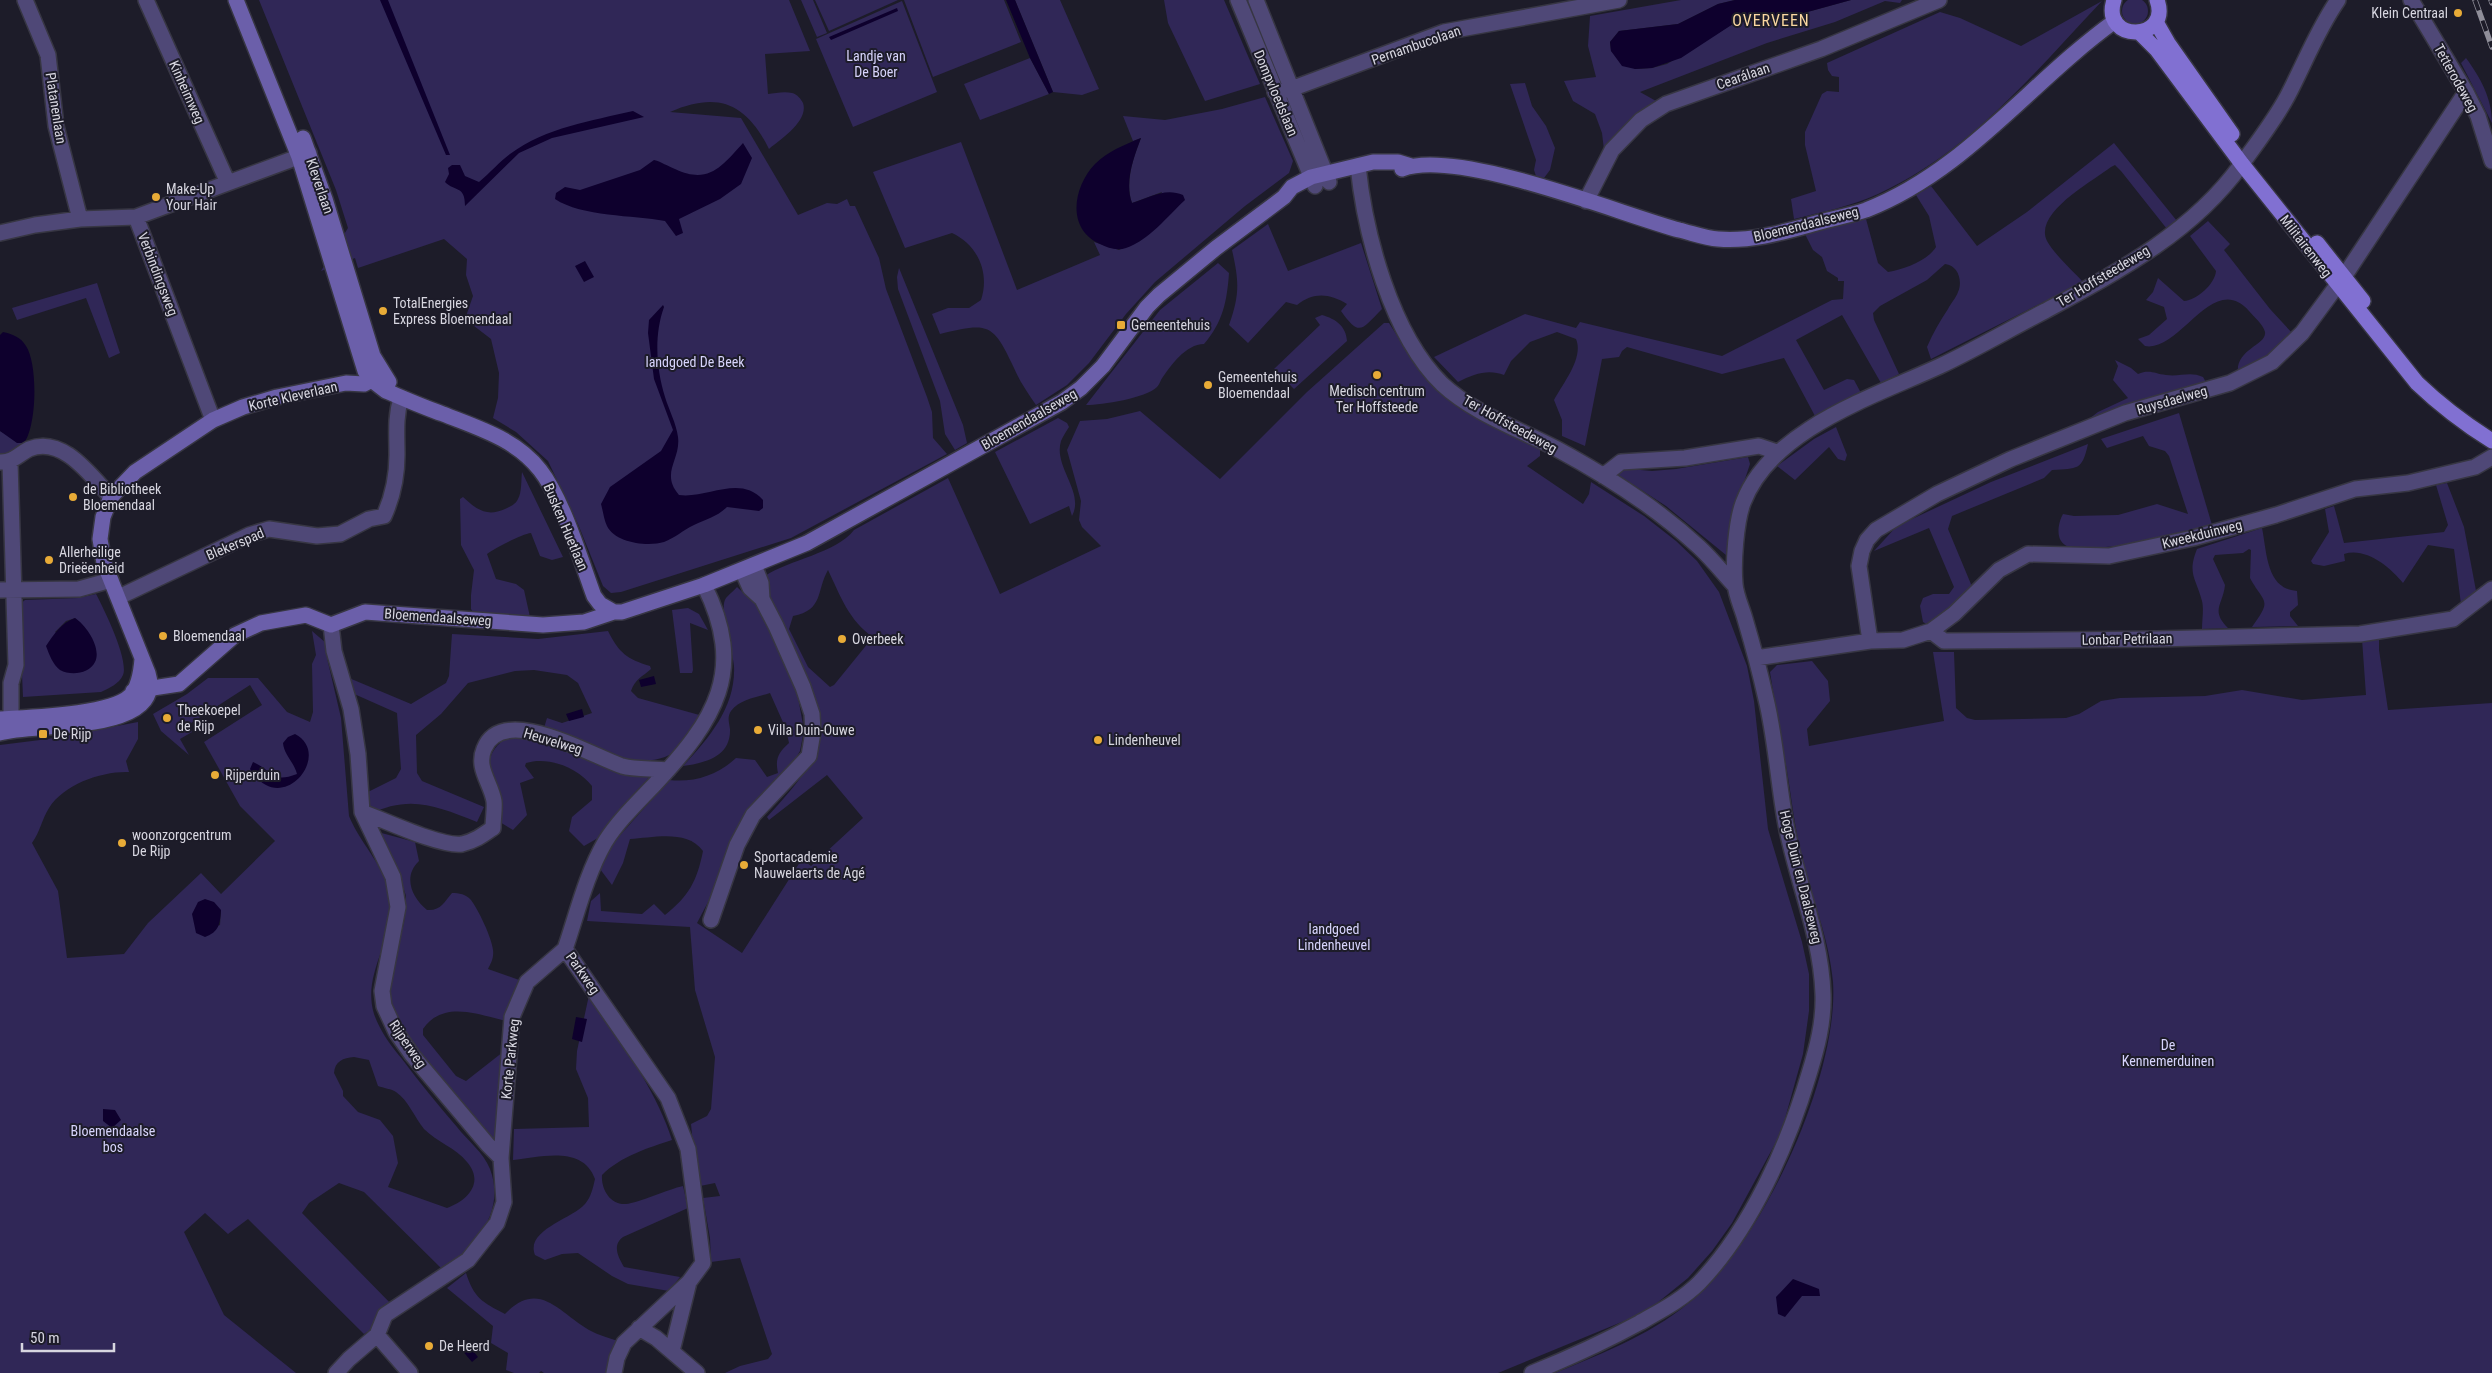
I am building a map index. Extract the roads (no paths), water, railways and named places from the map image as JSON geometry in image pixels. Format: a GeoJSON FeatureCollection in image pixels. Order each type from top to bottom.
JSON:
{"type":"FeatureCollection","features":[{"type":"Feature","properties":{"kind":"main road"},"geometry":{"type":"LineString","coordinates":[[2114,0],[2112,10],[2115,21],[2126,30],[2140,32],[2149,29],[2156,22],[2159,10],[2157,0]]}},
{"type":"Feature","properties":{"kind":"main road","name":"Militairenweg"},"geometry":{"type":"LineString","coordinates":[[2156,22],[2244,160]]}},
{"type":"Feature","properties":{"kind":"main road","name":"Militairenweg"},"geometry":{"type":"LineString","coordinates":[[2140,32],[2158,50],[2340,281],[2417,383],[2435,401],[2472,429],[2492,441]]}},
{"type":"Feature","properties":{"kind":"main road","name":"Militairenweg"},"geometry":{"type":"LineString","coordinates":[[2340,281],[2428,383],[2467,414],[2492,430]]}},
{"type":"Feature","properties":{"kind":"street","name":"Platanenlaan"},"geometry":{"type":"LineString","coordinates":[[25,0],[48,56],[56,126],[80,219]]}},
{"type":"Feature","properties":{"kind":"street","name":"Kinheimweg"},"geometry":{"type":"LineString","coordinates":[[146,0],[228,183]]}},
{"type":"Feature","properties":{"kind":"street","name":"Kleverlaan"},"geometry":{"type":"LineString","coordinates":[[236,0],[304,155]]}},
{"type":"Feature","properties":{"kind":"street","name":"Kleverlaan"},"geometry":{"type":"LineString","coordinates":[[247,0],[304,155],[375,373]]}},
{"type":"Feature","properties":{"kind":"street","name":"Dompvloedslaan"},"geometry":{"type":"LineString","coordinates":[[1238,0],[1276,92],[1320,180]]}},
{"type":"Feature","properties":{"kind":"street","name":"Dompvloedslaan"},"geometry":{"type":"LineString","coordinates":[[1256,0],[1291,89],[1320,180]]}},
{"type":"Feature","properties":{"kind":"street","name":"Pernambucolaan"},"geometry":{"type":"LineString","coordinates":[[1276,92],[1291,89],[1444,32],[1619,0]]}},
{"type":"Feature","properties":{"kind":"street","name":"Ter Hoffsteedeweg"},"geometry":{"type":"LineString","coordinates":[[1743,612],[1735,586],[1737,522],[1744,500],[1758,475],[1777,452],[1830,417],[1956,358],[2119,271],[2202,210],[2244,160],[2285,99],[2323,22],[2338,0]]}},
{"type":"Feature","properties":{"kind":"street","name":"Tetterodeweg"},"geometry":{"type":"LineString","coordinates":[[2411,0],[2466,92],[2478,116],[2492,161]]}},
{"type":"Feature","properties":{"kind":"street","name":"Cearálaan"},"geometry":{"type":"LineString","coordinates":[[1586,201],[1612,150],[1641,120],[1666,104],[1821,49],[1929,2]]}},
{"type":"Feature","properties":{"kind":"street","name":"Bloemendaalseweg"},"geometry":{"type":"LineString","coordinates":[[331,625],[365,612],[543,625],[584,622],[614,612],[622,612],[704,585],[815,538],[1062,402],[1081,388],[1103,366],[1147,307],[1159,295],[1216,248],[1284,197],[1320,180],[1398,162],[1411,166],[1454,166],[1477,170],[1716,239],[1764,236],[1864,210],[1899,195],[1931,176],[1977,142],[2071,57],[2115,21]]}},
{"type":"Feature","properties":{"kind":"street","name":"Ruysdaelweg"},"geometry":{"type":"LineString","coordinates":[[1870,641],[1859,566],[1865,546],[1876,530],[1938,494],[2011,459],[2125,413],[2230,383],[2272,362],[2302,333],[2340,281],[2466,92]]}},
{"type":"Feature","properties":{"kind":"street","name":"Verbindingsweg"},"geometry":{"type":"LineString","coordinates":[[213,420],[136,217],[264,168],[304,155]]}},
{"type":"Feature","properties":{"kind":"street","name":"Ter Hoffsteedeweg"},"geometry":{"type":"LineString","coordinates":[[1358,170],[1371,245],[1394,311],[1420,357],[1442,384],[1470,404],[1603,476],[1654,509],[1687,537],[1735,586]]}},
{"type":"Feature","properties":{"kind":"street"},"geometry":{"type":"LineString","coordinates":[[0,233],[35,225],[80,219],[136,217]]}},
{"type":"Feature","properties":{"kind":"street","name":"Korte Kleverlaan"},"geometry":{"type":"LineString","coordinates":[[151,688],[137,642],[104,563],[100,539],[102,517],[111,497],[135,472],[213,420],[244,407],[277,397],[346,384],[364,384],[375,373]]}},
{"type":"Feature","properties":{"kind":"street","name":"Busken Huetlaan"},"geometry":{"type":"LineString","coordinates":[[375,373],[386,391],[493,434],[510,442],[528,457],[541,471],[554,494],[594,596],[600,604],[614,612]]}},
{"type":"Feature","properties":{"kind":"street","name":"Blekerspad"},"geometry":{"type":"LineString","coordinates":[[119,597],[249,535],[269,529],[317,536],[340,534],[369,519],[384,516],[391,500],[396,476],[396,413],[401,398]]}},
{"type":"Feature","properties":{"kind":"street"},"geometry":{"type":"LineString","coordinates":[[111,497],[66,452],[49,446],[30,449],[5,462],[7,590],[16,665],[10,683],[6,719],[51,716],[107,707],[125,699],[133,691],[179,684],[235,635],[261,623],[306,615],[331,625]]}},
{"type":"Feature","properties":{"kind":"street"},"geometry":{"type":"LineString","coordinates":[[1603,476],[1621,462],[1685,458],[1760,446],[1777,452]]}},
{"type":"Feature","properties":{"kind":"street","name":"Kweekduinweg"},"geometry":{"type":"LineString","coordinates":[[1931,631],[1954,614],[1999,570],[2028,554],[2109,556],[2193,538],[2276,516],[2355,489],[2408,483],[2475,467],[2492,457]]}},
{"type":"Feature","properties":{"kind":"street"},"geometry":{"type":"LineString","coordinates":[[711,920],[737,845],[754,815],[809,756],[812,744],[813,723],[809,705],[780,635],[762,599],[761,583],[748,567]]}},
{"type":"Feature","properties":{"kind":"street"},"geometry":{"type":"LineString","coordinates":[[7,590],[79,589],[111,580]]}},
{"type":"Feature","properties":{"kind":"street","name":"Parkweg"},"geometry":{"type":"LineString","coordinates":[[672,1351],[689,1282],[703,1263],[688,1149],[668,1098],[565,949],[592,869],[606,842],[626,815],[668,770],[705,725],[721,688],[723,645],[719,623],[704,585]]}},
{"type":"Feature","properties":{"kind":"street","name":"Lonbar Petrilaan"},"geometry":{"type":"LineString","coordinates":[[1931,631],[1944,641],[2156,639],[2360,634],[2452,619],[2492,589]]}},
{"type":"Feature","properties":{"kind":"street","name":"Hoge Duin en Daalseweg"},"geometry":{"type":"LineString","coordinates":[[1532,1373],[1588,1350],[1670,1306],[1699,1284],[1744,1222],[1764,1188],[1787,1140],[1802,1098],[1818,1043],[1823,1016],[1823,992],[1817,936],[1802,888],[1786,824],[1774,732],[1743,612]]}},
{"type":"Feature","properties":{"kind":"street","name":"Rijperweg"},"geometry":{"type":"LineString","coordinates":[[331,625],[334,651],[351,710],[358,754],[362,812],[393,877],[398,907],[382,991],[384,1006],[396,1032],[412,1055],[488,1146],[501,1158]]}},
{"type":"Feature","properties":{"kind":"street"},"geometry":{"type":"LineString","coordinates":[[1756,658],[1870,641],[1903,640],[1931,631]]}},
{"type":"Feature","properties":{"kind":"street","name":"Korte Kleverlaan"},"geometry":{"type":"LineString","coordinates":[[133,691],[139,679],[142,659]]}},
{"type":"Feature","properties":{"kind":"street"},"geometry":{"type":"LineString","coordinates":[[0,733],[116,718],[130,713],[141,706],[148,698],[151,688]]}},
{"type":"Feature","properties":{"kind":"street","name":"Heuvelweg"},"geometry":{"type":"LineString","coordinates":[[362,812],[435,840],[460,844],[477,840],[493,828],[494,801],[481,767],[483,750],[490,737],[508,729],[526,730],[624,767],[668,770]]}},
{"type":"Feature","properties":{"kind":"street","name":"Korte Parkweg"},"geometry":{"type":"LineString","coordinates":[[501,1158],[512,1017],[528,982],[565,949]]}},
{"type":"Feature","properties":{"kind":"street"},"geometry":{"type":"LineString","coordinates":[[336,1373],[377,1335],[385,1315],[468,1260],[497,1223],[504,1202],[501,1158]]}},
{"type":"Feature","properties":{"kind":"street"},"geometry":{"type":"LineString","coordinates":[[614,1373],[617,1358],[624,1342],[689,1282]]}},
{"type":"Feature","properties":{"kind":"street"},"geometry":{"type":"LineString","coordinates":[[639,1328],[656,1338],[697,1373]]}},
{"type":"Feature","properties":{"kind":"street"},"geometry":{"type":"LineString","coordinates":[[377,1335],[410,1373]]}},
{"type":"Feature","properties":{"kind":"railway"},"geometry":{"type":"LineString","coordinates":[[2475,0],[2492,47]]}},
{"type":"Feature","properties":{"kind":"place","name":"Klein Centraal"},"geometry":{"type":"Point","coordinates":[2458,13]}},
{"type":"Feature","properties":{"kind":"place","name":"Make-Up Your Hair"},"geometry":{"type":"Point","coordinates":[156,197]}},
{"type":"Feature","properties":{"kind":"place","name":"TotalEnergies Express Bloemendaal"},"geometry":{"type":"Point","coordinates":[383,311]}},
{"type":"Feature","properties":{"kind":"place","name":"Gemeentehuis"},"geometry":{"type":"Point","coordinates":[1121,325]}},
{"type":"Feature","properties":{"kind":"place","name":"Medisch centrum Ter Hoffsteede"},"geometry":{"type":"Point","coordinates":[1377,375]}},
{"type":"Feature","properties":{"kind":"place","name":"Gemeentehuis Bloemendaal"},"geometry":{"type":"Point","coordinates":[1208,385]}},
{"type":"Feature","properties":{"kind":"place","name":"de Bibliotheek Bloemendaal"},"geometry":{"type":"Point","coordinates":[73,497]}},
{"type":"Feature","properties":{"kind":"place","name":"Allerheilige Drieëenheid"},"geometry":{"type":"Point","coordinates":[49,560]}},
{"type":"Feature","properties":{"kind":"place","name":"Bloemendaal"},"geometry":{"type":"Point","coordinates":[163,636]}},
{"type":"Feature","properties":{"kind":"place","name":"Overbeek"},"geometry":{"type":"Point","coordinates":[842,639]}},
{"type":"Feature","properties":{"kind":"place","name":"Theekoepel de Rijp"},"geometry":{"type":"Point","coordinates":[167,718]}},
{"type":"Feature","properties":{"kind":"place","name":"Villa Duin-Ouwe"},"geometry":{"type":"Point","coordinates":[758,730]}},
{"type":"Feature","properties":{"kind":"place","name":"De Rijp"},"geometry":{"type":"Point","coordinates":[43,734]}},
{"type":"Feature","properties":{"kind":"place","name":"Lindenheuvel"},"geometry":{"type":"Point","coordinates":[1098,740]}},
{"type":"Feature","properties":{"kind":"place","name":"Rijperduin"},"geometry":{"type":"Point","coordinates":[215,775]}},
{"type":"Feature","properties":{"kind":"place","name":"woonzorgcentrum De Rijp"},"geometry":{"type":"Point","coordinates":[122,843]}},
{"type":"Feature","properties":{"kind":"place","name":"Sportacademie Nauwelaerts de Agé"},"geometry":{"type":"Point","coordinates":[744,865]}},
{"type":"Feature","properties":{"kind":"place","name":"De Heerd"},"geometry":{"type":"Point","coordinates":[429,1346]}},
{"type":"Feature","properties":{"kind":"district","name":"OVERVEEN"},"geometry":{"type":"Point","coordinates":[1771,20]}},
{"type":"Feature","properties":{"kind":"park label","name":"Landje van De Boer"},"geometry":{"type":"Point","coordinates":[876,64]}},
{"type":"Feature","properties":{"kind":"park label","name":"landgoed De Beek"},"geometry":{"type":"Point","coordinates":[695,362]}},
{"type":"Feature","properties":{"kind":"park label","name":"landgoed Lindenheuvel"},"geometry":{"type":"Point","coordinates":[1334,938]}},
{"type":"Feature","properties":{"kind":"park label","name":"De Kennemerduinen"},"geometry":{"type":"Point","coordinates":[2168,1054]}},
{"type":"Feature","properties":{"kind":"park label","name":"Bloemendaalse bos"},"geometry":{"type":"Point","coordinates":[113,1140]}}]}
